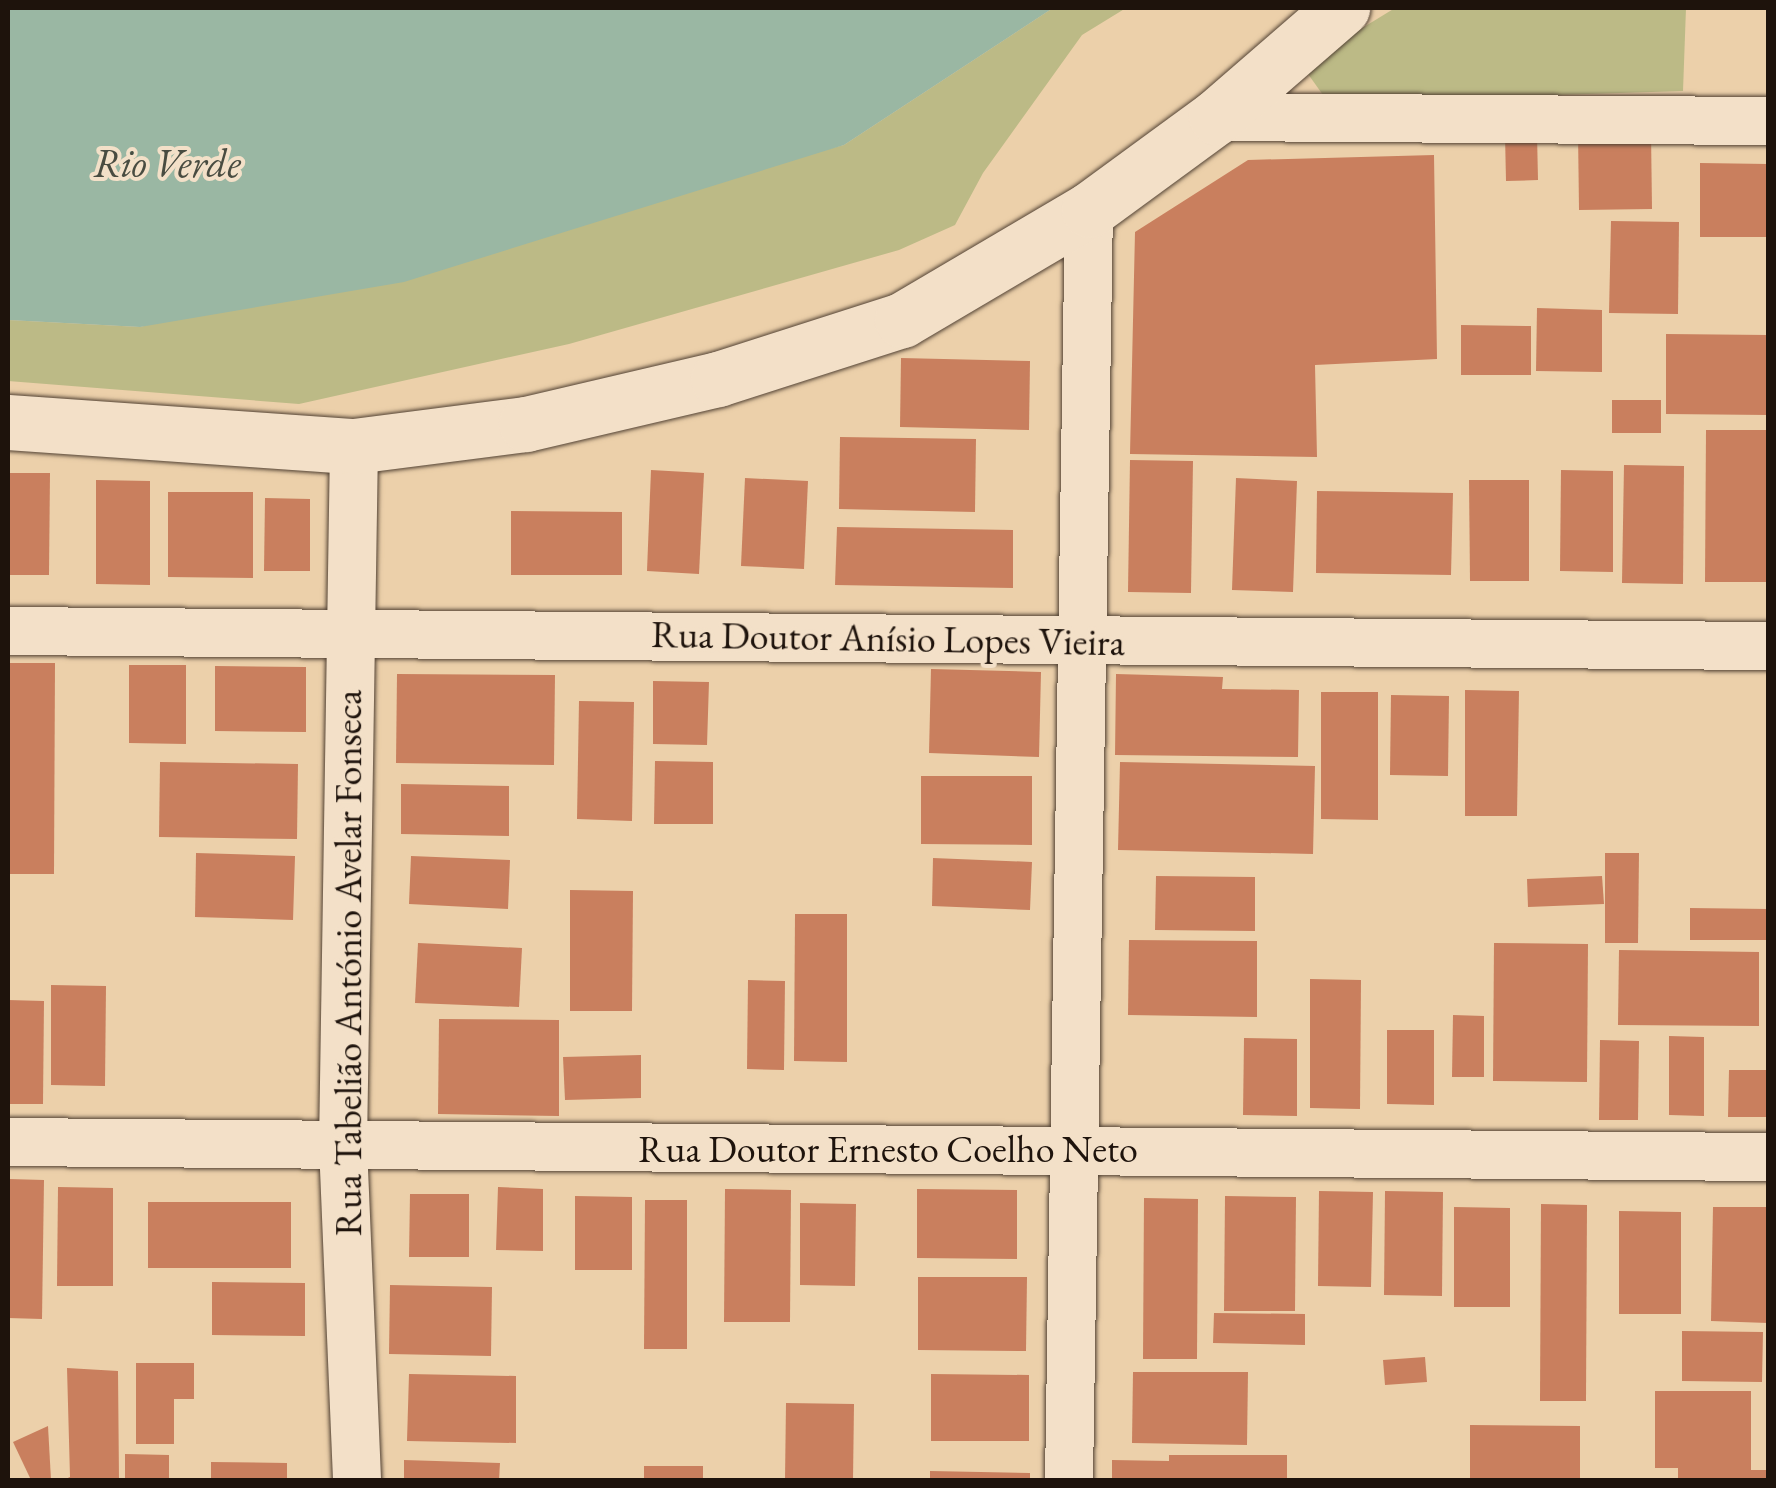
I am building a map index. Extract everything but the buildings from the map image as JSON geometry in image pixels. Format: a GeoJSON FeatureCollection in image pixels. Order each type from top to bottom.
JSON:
{"type":"FeatureCollection","features":[{"type":"Feature","properties":{"kind":"main road"},"geometry":{"type":"LineString","coordinates":[[8,422],[354,446],[545,419],[718,379],[902,320],[1089,210],[1216,117],[1342,8]]}},
{"type":"Feature","properties":{"kind":"street"},"geometry":{"type":"LineString","coordinates":[[1216,117],[1768,121]]}},
{"type":"Feature","properties":{"kind":"street"},"geometry":{"type":"LineString","coordinates":[[1069,1480],[1089,210]]}},
{"type":"Feature","properties":{"kind":"street","name":"Rua Tabelião António Avelar Fonseca"},"geometry":{"type":"LineString","coordinates":[[354,446],[342,1145],[357,1480]]}},
{"type":"Feature","properties":{"kind":"street","name":"Rua Doutor Anísio Lopes Vieira"},"geometry":{"type":"LineString","coordinates":[[8,631],[1768,646]]}},
{"type":"Feature","properties":{"kind":"street","name":"Rua Doutor Ernesto Coelho Neto"},"geometry":{"type":"LineString","coordinates":[[8,1142],[1768,1156]]}},
{"type":"Feature","properties":{"kind":"shaded area"},"geometry":{"type":"Polygon","coordinates":[[[1053,8],[1126,8],[1082,35],[983,173],[955,225],[899,250],[569,344],[299,404],[8,381],[8,320],[140,327],[844,145],[1053,8]]]}},
{"type":"Feature","properties":{"kind":"shaded area"},"geometry":{"type":"Polygon","coordinates":[[[1395,8],[1686,8],[1683,91],[1328,102],[1308,74],[1323,52],[1395,8]]]}},
{"type":"Feature","properties":{"kind":"water","name":"Rio Verde"},"geometry":{"type":"Polygon","coordinates":[[[8,8],[1053,8],[844,145],[404,282],[140,327],[8,320],[8,8]]]}}]}
